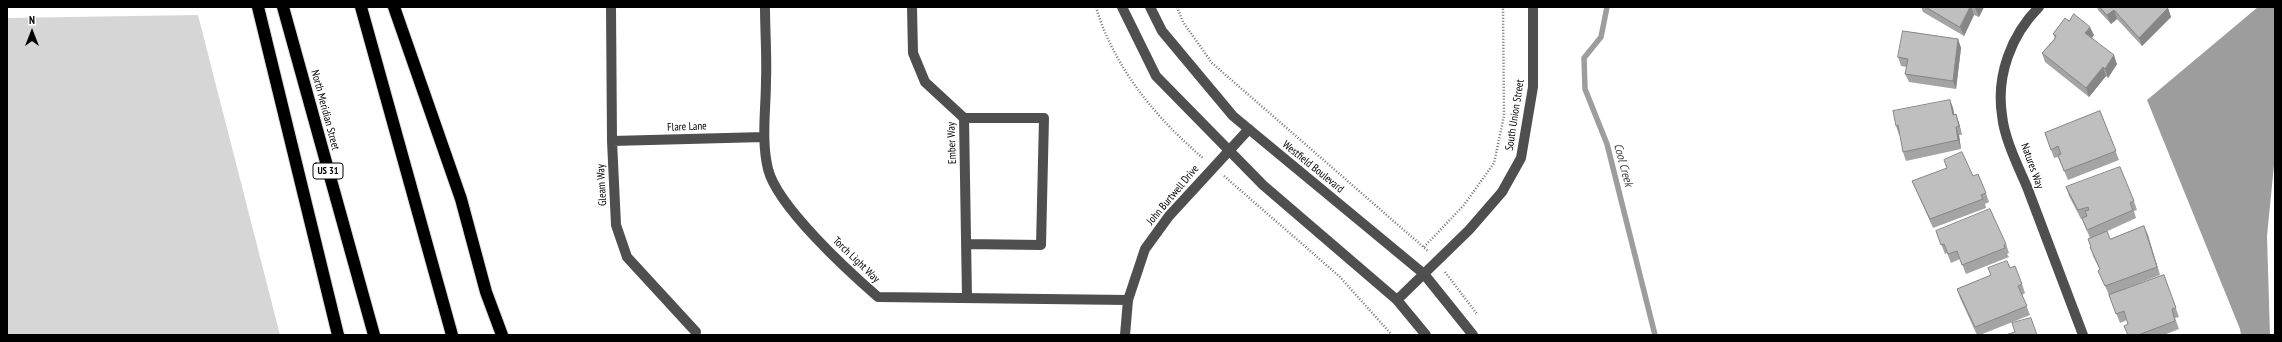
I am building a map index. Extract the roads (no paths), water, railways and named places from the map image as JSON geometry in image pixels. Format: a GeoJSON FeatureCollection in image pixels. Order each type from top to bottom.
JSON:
{"type":"FeatureCollection","features":[{"type":"Feature","properties":{"kind":"highway"},"geometry":{"type":"LineString","coordinates":[[258,7],[338,335]]}},
{"type":"Feature","properties":{"kind":"highway","name":"North Meridian Street"},"geometry":{"type":"LineString","coordinates":[[283,7],[374,335]]}},
{"type":"Feature","properties":{"kind":"highway"},"geometry":{"type":"LineString","coordinates":[[361,7],[452,335]]}},
{"type":"Feature","properties":{"kind":"highway"},"geometry":{"type":"LineString","coordinates":[[394,7],[461,199],[486,292],[502,335]]}},
{"type":"Feature","properties":{"kind":"street","name":"Gleam Way"},"geometry":{"type":"LineString","coordinates":[[611,7],[612,141],[616,225],[627,257],[696,332]]}},
{"type":"Feature","properties":{"kind":"street","name":"Torch Light Way"},"geometry":{"type":"LineString","coordinates":[[765,7],[766,79],[764,137],[768,169],[780,196],[840,265],[878,297],[1128,300]]}},
{"type":"Feature","properties":{"kind":"street","name":"Ember Way"},"geometry":{"type":"LineString","coordinates":[[912,7],[912,53],[925,82],[964,118],[967,298]]}},
{"type":"Feature","properties":{"kind":"street"},"geometry":{"type":"LineString","coordinates":[[1122,7],[1156,76],[1263,185],[1397,300],[1426,335]]}},
{"type":"Feature","properties":{"kind":"street","name":"Westfield Boulevard"},"geometry":{"type":"LineString","coordinates":[[1150,7],[1162,31],[1233,116],[1424,274],[1473,335]]}},
{"type":"Feature","properties":{"kind":"street","name":"South Union Street"},"geometry":{"type":"LineString","coordinates":[[1397,300],[1469,230],[1502,192],[1521,158],[1533,87],[1533,7]]}},
{"type":"Feature","properties":{"kind":"street","name":"Natures Way"},"geometry":{"type":"LineString","coordinates":[[2039,7],[2028,18],[2011,46],[2002,78],[2002,116],[2013,152],[2083,335]]}},
{"type":"Feature","properties":{"kind":"street"},"geometry":{"type":"LineString","coordinates":[[964,118],[1044,118],[1041,246],[966,244]]}},
{"type":"Feature","properties":{"kind":"street","name":"John Burtwell Drive"},"geometry":{"type":"LineString","coordinates":[[1125,335],[1128,300],[1145,249],[1168,216],[1212,166],[1249,129]]}},
{"type":"Feature","properties":{"kind":"street","name":"Flare Lane"},"geometry":{"type":"LineString","coordinates":[[612,141],[764,137]]}},
{"type":"Feature","properties":{"kind":"waterway","name":"Cool Creek"},"geometry":{"type":"LineString","coordinates":[[1607,7],[1601,37],[1584,58],[1585,89],[1607,144],[1655,335]]}}]}
